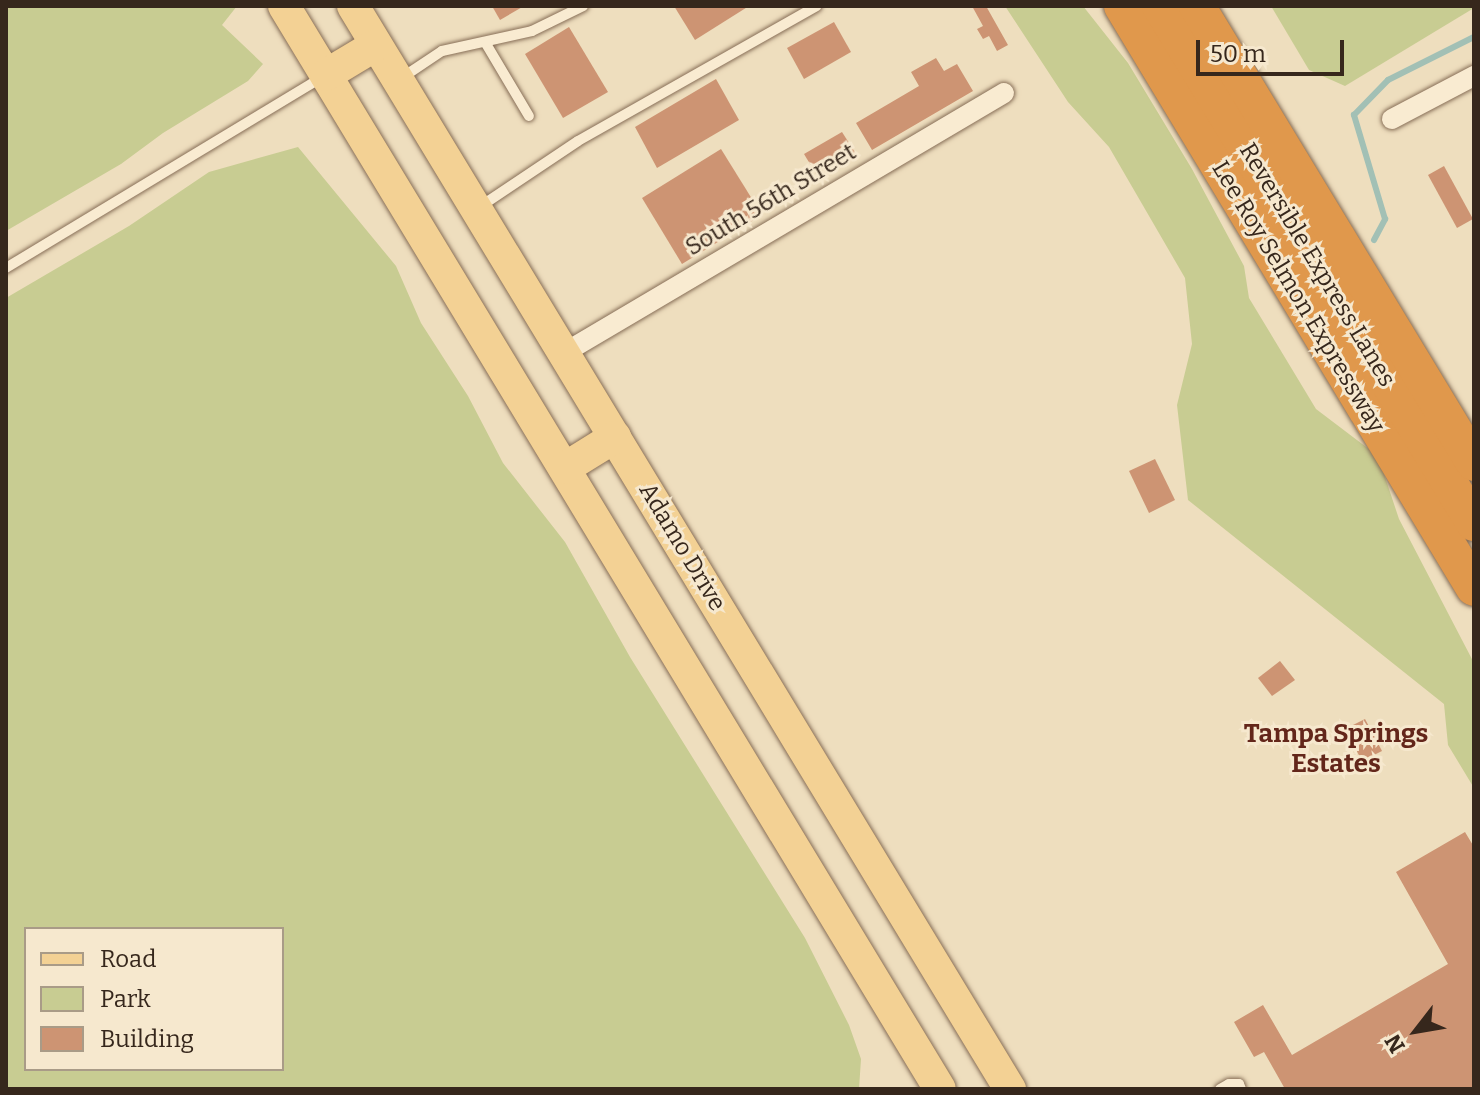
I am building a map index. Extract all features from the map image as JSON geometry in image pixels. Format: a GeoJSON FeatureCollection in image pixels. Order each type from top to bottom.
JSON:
{"type":"FeatureCollection","features":[{"type":"Feature","properties":{"kind":"highway","name":"Lee Roy Selmon Expressway"},"geometry":{"type":"LineString","coordinates":[[1122,6],[1474,588]]}},
{"type":"Feature","properties":{"kind":"highway","name":"Reversible Express Lanes"},"geometry":{"type":"LineString","coordinates":[[1160,6],[1474,523]]}},
{"type":"Feature","properties":{"kind":"highway"},"geometry":{"type":"LineString","coordinates":[[1197,6],[1474,463]]}},
{"type":"Feature","properties":{"kind":"main road"},"geometry":{"type":"LineString","coordinates":[[284,6],[940,1089]]}},
{"type":"Feature","properties":{"kind":"main road","name":"Adamo Drive"},"geometry":{"type":"LineString","coordinates":[[353,6],[1010,1089]]}},
{"type":"Feature","properties":{"kind":"main road"},"geometry":{"type":"LineString","coordinates":[[326,75],[376,45]]}},
{"type":"Feature","properties":{"kind":"main road"},"geometry":{"type":"LineString","coordinates":[[565,468],[615,437]]}},
{"type":"Feature","properties":{"kind":"street"},"geometry":{"type":"LineString","coordinates":[[1392,119],[1474,76]]}},
{"type":"Feature","properties":{"kind":"street","name":"South 56th Street"},"geometry":{"type":"LineString","coordinates":[[564,353],[1004,93]]}},
{"type":"Feature","properties":{"kind":"lane"},"geometry":{"type":"LineString","coordinates":[[398,80],[442,51],[532,31],[583,6]]}},
{"type":"Feature","properties":{"kind":"lane"},"geometry":{"type":"LineString","coordinates":[[477,209],[578,141],[817,6]]}},
{"type":"Feature","properties":{"kind":"lane"},"geometry":{"type":"LineString","coordinates":[[485,42],[529,116]]}},
{"type":"Feature","properties":{"kind":"lane"},"geometry":{"type":"LineString","coordinates":[[6,268],[326,75]]}},
{"type":"Feature","properties":{"kind":"lane"},"geometry":{"type":"LineString","coordinates":[[1220,1089],[1229,1084],[1239,1084],[1241,1089]]}},
{"type":"Feature","properties":{"kind":"green space"},"geometry":{"type":"Polygon","coordinates":[[[6,6],[237,6],[222,25],[263,64],[248,81],[163,133],[121,164],[6,231],[6,6]]]}},
{"type":"Feature","properties":{"kind":"green space"},"geometry":{"type":"Polygon","coordinates":[[[1005,6],[1083,6],[1128,63],[1192,169],[1244,266],[1249,298],[1316,409],[1378,456],[1399,519],[1474,663],[1474,788],[1448,745],[1444,704],[1188,500],[1177,405],[1192,344],[1185,278],[1109,147],[1068,102],[1005,6]]]}},
{"type":"Feature","properties":{"kind":"green space"},"geometry":{"type":"Polygon","coordinates":[[[1271,6],[1474,8],[1345,86],[1309,70],[1271,6]]]}},
{"type":"Feature","properties":{"kind":"green space"},"geometry":{"type":"Polygon","coordinates":[[[298,147],[396,266],[421,323],[468,396],[503,463],[565,542],[630,657],[805,938],[849,1025],[861,1059],[859,1089],[6,1089],[6,298],[129,226],[209,172],[298,147]]]}},
{"type":"Feature","properties":{"kind":"building"},"geometry":{"type":"Polygon","coordinates":[[[492,6],[524,6],[500,20],[492,6]]]}},
{"type":"Feature","properties":{"kind":"building"},"geometry":{"type":"Polygon","coordinates":[[[674,6],[749,6],[695,40],[674,6]]]}},
{"type":"Feature","properties":{"kind":"building"},"geometry":{"type":"Polygon","coordinates":[[[972,6],[986,6],[1008,45],[997,51],[989,36],[983,39],[977,29],[983,26],[972,6]]]}},
{"type":"Feature","properties":{"kind":"building"},"geometry":{"type":"Polygon","coordinates":[[[834,22],[851,52],[804,79],[787,48],[834,22]]]}},
{"type":"Feature","properties":{"kind":"building"},"geometry":{"type":"Polygon","coordinates":[[[569,27],[608,92],[563,118],[525,54],[569,27]]]}},
{"type":"Feature","properties":{"kind":"building"},"geometry":{"type":"Polygon","coordinates":[[[936,58],[944,71],[957,64],[973,91],[872,150],[856,123],[919,86],[911,72],[936,58]]]}},
{"type":"Feature","properties":{"kind":"building"},"geometry":{"type":"Polygon","coordinates":[[[716,79],[739,120],[657,168],[635,127],[716,79]]]}},
{"type":"Feature","properties":{"kind":"building"},"geometry":{"type":"Polygon","coordinates":[[[842,132],[858,157],[819,179],[804,154],[842,132]]]}},
{"type":"Feature","properties":{"kind":"building"},"geometry":{"type":"Polygon","coordinates":[[[721,149],[762,215],[682,264],[642,198],[721,149]]]}},
{"type":"Feature","properties":{"kind":"building"},"geometry":{"type":"Polygon","coordinates":[[[1444,166],[1473,219],[1457,228],[1428,175],[1444,166]]]}},
{"type":"Feature","properties":{"kind":"building"},"geometry":{"type":"Polygon","coordinates":[[[1155,459],[1175,500],[1149,513],[1129,471],[1155,459]]]}},
{"type":"Feature","properties":{"kind":"building"},"geometry":{"type":"Polygon","coordinates":[[[1280,661],[1295,680],[1272,696],[1258,678],[1280,661]]]}},
{"type":"Feature","properties":{"kind":"building"},"geometry":{"type":"Polygon","coordinates":[[[1365,719],[1382,751],[1362,761],[1345,729],[1365,719]]]}},
{"type":"Feature","properties":{"kind":"building"},"geometry":{"type":"Polygon","coordinates":[[[1465,832],[1474,847],[1474,1089],[1285,1089],[1264,1052],[1254,1057],[1234,1022],[1263,1005],[1292,1055],[1448,964],[1396,872],[1465,832]]]}},
{"type":"Feature","properties":{"kind":"waterway"},"geometry":{"type":"LineString","coordinates":[[1374,240],[1385,219],[1354,115],[1388,80],[1474,37]]}},
{"type":"Feature","properties":{"kind":"district","name":"Tampa Springs Estates"},"geometry":{"type":"Point","coordinates":[1336,749]}}]}
